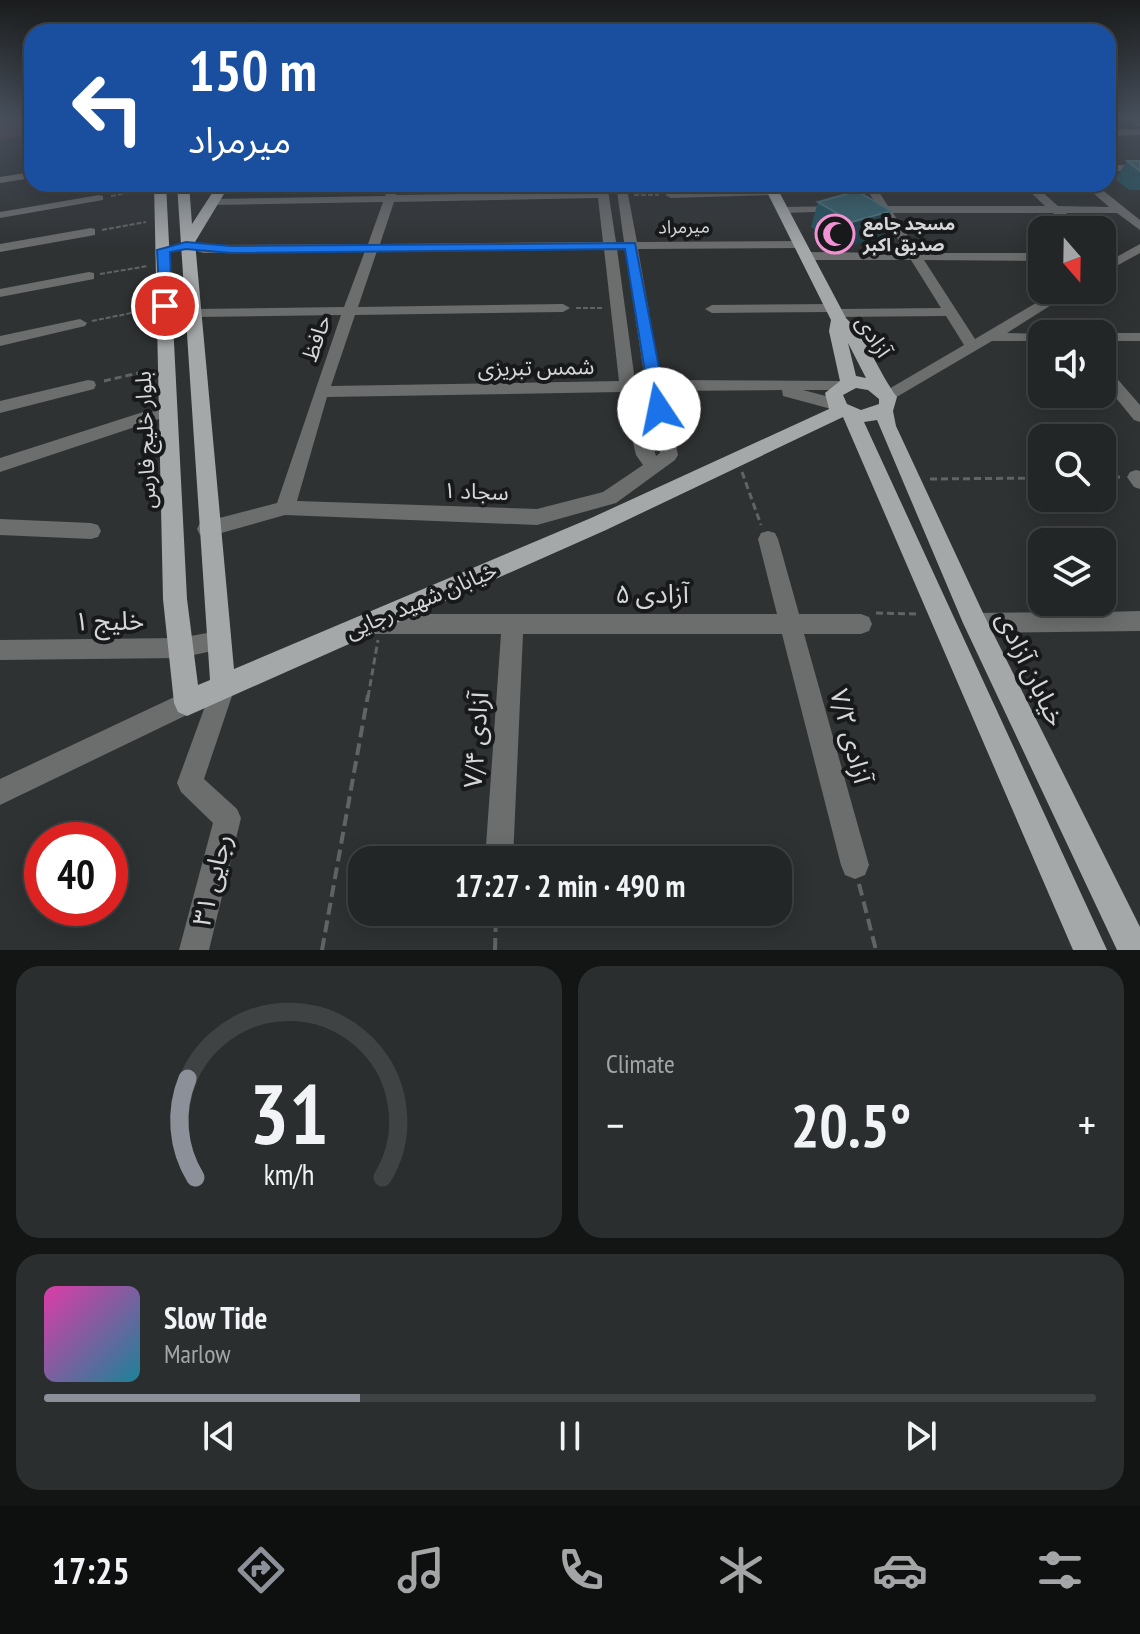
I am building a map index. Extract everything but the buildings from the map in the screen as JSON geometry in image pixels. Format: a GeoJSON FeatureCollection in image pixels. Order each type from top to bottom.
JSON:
{"type":"FeatureCollection","features":[{"type":"Feature","properties":{"kind":"main road","name":"بلوار خلیج فارس"},"geometry":{"type":"LineString","coordinates":[[160,192],[175,599],[187,703]]}},
{"type":"Feature","properties":{"kind":"main road"},"geometry":{"type":"LineString","coordinates":[[183,192],[186,245],[195,313],[207,529],[223,687]]}},
{"type":"Feature","properties":{"kind":"main road"},"geometry":{"type":"LineString","coordinates":[[163,256],[186,245],[219,192]]}},
{"type":"Feature","properties":{"kind":"main road"},"geometry":{"type":"LineString","coordinates":[[774,192],[836,313]]}},
{"type":"Feature","properties":{"kind":"main road","name":"آزادی"},"geometry":{"type":"LineString","coordinates":[[836,313],[849,330],[884,399]]}},
{"type":"Feature","properties":{"kind":"main road","name":"آزادی"},"geometry":{"type":"LineString","coordinates":[[836,313],[844,400]]}},
{"type":"Feature","properties":{"kind":"main road"},"geometry":{"type":"LineString","coordinates":[[865,383],[884,399],[865,416],[844,400],[865,383]]}},
{"type":"Feature","properties":{"kind":"main road","name":"خیابان آزادی"},"geometry":{"type":"LineString","coordinates":[[884,399],[887,426],[975,623],[1134,950]]}},
{"type":"Feature","properties":{"kind":"main road"},"geometry":{"type":"LineString","coordinates":[[844,400],[1090,950]]}},
{"type":"Feature","properties":{"kind":"main road","name":"خیابان شهید رجایی"},"geometry":{"type":"LineString","coordinates":[[187,703],[632,511],[738,461],[844,400]]}},
{"type":"Feature","properties":{"kind":"main road"},"geometry":{"type":"LineString","coordinates":[[942,619],[975,623]]}},
{"type":"Feature","properties":{"kind":"street"},"geometry":{"type":"LineString","coordinates":[[1116,168],[1140,168]]}},
{"type":"Feature","properties":{"kind":"street"},"geometry":{"type":"LineString","coordinates":[[0,180],[24,176]]}},
{"type":"Feature","properties":{"kind":"street","name":"حافظ"},"geometry":{"type":"LineString","coordinates":[[285,508],[349,309],[392,192]]}},
{"type":"Feature","properties":{"kind":"street"},"geometry":{"type":"LineString","coordinates":[[212,202],[389,200],[568,192]]}},
{"type":"Feature","properties":{"kind":"street"},"geometry":{"type":"LineString","coordinates":[[602,192],[628,387],[656,459]]}},
{"type":"Feature","properties":{"kind":"street"},"geometry":{"type":"LineString","coordinates":[[622,192],[654,386],[656,459]]}},
{"type":"Feature","properties":{"kind":"street"},"geometry":{"type":"LineString","coordinates":[[671,195],[714,192]]}},
{"type":"Feature","properties":{"kind":"street"},"geometry":{"type":"LineString","coordinates":[[874,192],[973,347]]}},
{"type":"Feature","properties":{"kind":"street"},"geometry":{"type":"LineString","coordinates":[[1036,192],[1063,216]]}},
{"type":"Feature","properties":{"kind":"street"},"geometry":{"type":"LineString","coordinates":[[1098,192],[1140,226]]}},
{"type":"Feature","properties":{"kind":"street"},"geometry":{"type":"LineString","coordinates":[[0,215],[99,198]]}},
{"type":"Feature","properties":{"kind":"street"},"geometry":{"type":"LineString","coordinates":[[783,210],[1120,210]]}},
{"type":"Feature","properties":{"kind":"street"},"geometry":{"type":"LineString","coordinates":[[0,248],[91,232]]}},
{"type":"Feature","properties":{"kind":"street","name":"میرمراد"},"geometry":{"type":"LineString","coordinates":[[186,245],[203,249],[370,250],[631,246],[803,250],[862,256],[1028,257]]}},
{"type":"Feature","properties":{"kind":"street"},"geometry":{"type":"LineString","coordinates":[[1116,256],[1140,248]]}},
{"type":"Feature","properties":{"kind":"street"},"geometry":{"type":"LineString","coordinates":[[0,293],[89,276]]}},
{"type":"Feature","properties":{"kind":"street"},"geometry":{"type":"LineString","coordinates":[[884,399],[1045,304]]}},
{"type":"Feature","properties":{"kind":"street"},"geometry":{"type":"LineString","coordinates":[[195,313],[563,308]]}},
{"type":"Feature","properties":{"kind":"street"},"geometry":{"type":"LineString","coordinates":[[712,309],[836,313],[950,312]]}},
{"type":"Feature","properties":{"kind":"street"},"geometry":{"type":"LineString","coordinates":[[0,341],[80,323]]}},
{"type":"Feature","properties":{"kind":"street"},"geometry":{"type":"LineString","coordinates":[[990,337],[1028,337]]}},
{"type":"Feature","properties":{"kind":"street"},"geometry":{"type":"LineString","coordinates":[[1116,337],[1140,337]]}},
{"type":"Feature","properties":{"kind":"street","name":"شمس تبریزی"},"geometry":{"type":"LineString","coordinates":[[321,392],[751,384],[844,400]]}},
{"type":"Feature","properties":{"kind":"street"},"geometry":{"type":"LineString","coordinates":[[0,407],[88,385]]}},
{"type":"Feature","properties":{"kind":"street"},"geometry":{"type":"LineString","coordinates":[[1116,388],[1140,416]]}},
{"type":"Feature","properties":{"kind":"street"},"geometry":{"type":"LineString","coordinates":[[0,465],[168,410]]}},
{"type":"Feature","properties":{"kind":"street","name":"سجاد ۱"},"geometry":{"type":"LineString","coordinates":[[207,529],[285,508],[537,517],[609,498],[656,459]]}},
{"type":"Feature","properties":{"kind":"street"},"geometry":{"type":"LineString","coordinates":[[0,527],[91,531]]}},
{"type":"Feature","properties":{"kind":"street","name":"آزادی ۷/۲"},"geometry":{"type":"LineString","coordinates":[[768,539],[855,865]]}},
{"type":"Feature","properties":{"kind":"street"},"geometry":{"type":"LineString","coordinates":[[1095,616],[1098,621]]}},
{"type":"Feature","properties":{"kind":"street"},"geometry":{"type":"LineString","coordinates":[[975,623],[1140,621]]}},
{"type":"Feature","properties":{"kind":"street","name":"آزادی ۷/۴"},"geometry":{"type":"LineString","coordinates":[[500,846],[513,623]]}},
{"type":"Feature","properties":{"kind":"street","name":"آزادی ۵"},"geometry":{"type":"LineString","coordinates":[[372,624],[861,624]]}},
{"type":"Feature","properties":{"kind":"street","name":"خلیج ۱"},"geometry":{"type":"LineString","coordinates":[[0,650],[180,648],[218,641]]}},
{"type":"Feature","properties":{"kind":"street","name":"رجایی ۳‍۱"},"geometry":{"type":"LineString","coordinates":[[194,950],[228,818],[190,783],[223,687]]}},
{"type":"Feature","properties":{"kind":"street","name":"خیابان شهید رجایی"},"geometry":{"type":"LineString","coordinates":[[0,792],[187,703]]}},
{"type":"Feature","properties":{"kind":"path"},"geometry":{"type":"LineString","coordinates":[[99,198],[130,192]]}},
{"type":"Feature","properties":{"kind":"path"},"geometry":{"type":"LineString","coordinates":[[646,192],[671,195]]}},
{"type":"Feature","properties":{"kind":"path"},"geometry":{"type":"LineString","coordinates":[[91,232],[162,219]]}},
{"type":"Feature","properties":{"kind":"path"},"geometry":{"type":"LineString","coordinates":[[89,276],[163,256]]}},
{"type":"Feature","properties":{"kind":"path"},"geometry":{"type":"LineString","coordinates":[[80,323],[165,306]]}},
{"type":"Feature","properties":{"kind":"path"},"geometry":{"type":"LineString","coordinates":[[563,308],[616,308]]}},
{"type":"Feature","properties":{"kind":"path"},"geometry":{"type":"LineString","coordinates":[[88,385],[167,366]]}},
{"type":"Feature","properties":{"kind":"path"},"geometry":{"type":"LineString","coordinates":[[738,461],[768,539]]}},
{"type":"Feature","properties":{"kind":"path"},"geometry":{"type":"LineString","coordinates":[[911,480],[1028,478]]}},
{"type":"Feature","properties":{"kind":"path"},"geometry":{"type":"LineString","coordinates":[[861,624],[868,613],[942,619]]}},
{"type":"Feature","properties":{"kind":"path"},"geometry":{"type":"LineString","coordinates":[[322,950],[372,624]]}},
{"type":"Feature","properties":{"kind":"path"},"geometry":{"type":"LineString","coordinates":[[855,865],[876,950]]}},
{"type":"Feature","properties":{"kind":"path"},"geometry":{"type":"LineString","coordinates":[[495,950],[496,926]]}},
{"type":"Feature","properties":{"kind":"place","name":"مسجد جامع صدیق اکبر"},"geometry":{"type":"Point","coordinates":[835,234]}},
{"type":"Feature","properties":{"kind":"route"},"geometry":{"type":"LineString","coordinates":[[165,306],[163,250],[186,245],[231,250],[631,246],[659,409]]}}]}
